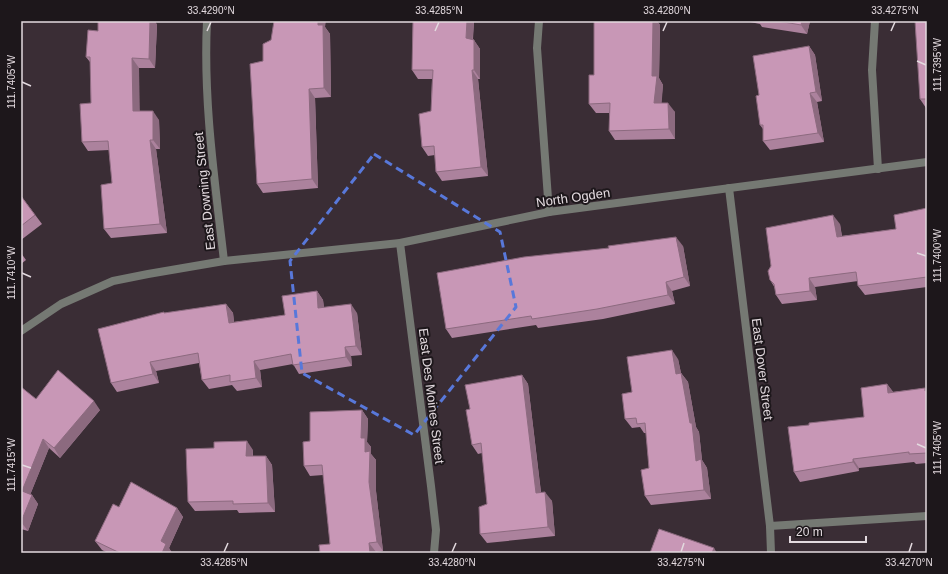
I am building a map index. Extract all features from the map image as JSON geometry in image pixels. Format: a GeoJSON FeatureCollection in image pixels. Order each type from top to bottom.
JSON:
{"type":"FeatureCollection","features":[{"type":"Feature","properties":{"kind":"street","name":"East Downing Street"},"geometry":{"type":"LineString","coordinates":[[21,331],[61,304],[113,281],[224,261],[210,144],[205,47],[207,21]]}},
{"type":"Feature","properties":{"kind":"street"},"geometry":{"type":"LineString","coordinates":[[540,21],[538,48],[549,212]]}},
{"type":"Feature","properties":{"kind":"street"},"geometry":{"type":"LineString","coordinates":[[875,21],[872,70],[878,169]]}},
{"type":"Feature","properties":{"kind":"street","name":"North Ogden"},"geometry":{"type":"LineString","coordinates":[[224,261],[400,243],[549,212],[927,162]]}},
{"type":"Feature","properties":{"kind":"street","name":"East Dover Street"},"geometry":{"type":"LineString","coordinates":[[729,188],[770,526],[771,553]]}},
{"type":"Feature","properties":{"kind":"street","name":"East Des Moines Street"},"geometry":{"type":"LineString","coordinates":[[400,243],[436,530],[434,553]]}},
{"type":"Feature","properties":{"kind":"street"},"geometry":{"type":"LineString","coordinates":[[770,526],[927,516]]}},
{"type":"Feature","properties":{"kind":"highlighted area"},"geometry":{"type":"Polygon","coordinates":[[[374,154],[500,232],[516,307],[414,435],[302,373],[290,261],[374,154]]]}},
{"type":"Feature","properties":{"kind":"building"},"geometry":{"type":"Polygon","coordinates":[[[98,21],[150,21],[149,59],[132,58],[133,111],[153,111],[153,140],[150,140],[160,224],[104,229],[101,185],[112,183],[108,141],[82,142],[80,104],[91,103],[90,57],[86,57],[88,30],[98,31],[98,21]]]}},
{"type":"Feature","properties":{"kind":"building"},"geometry":{"type":"Polygon","coordinates":[[[274,21],[318,21],[318,25],[323,25],[324,88],[309,89],[312,179],[257,184],[250,64],[263,61],[263,44],[271,40],[274,21]]]}},
{"type":"Feature","properties":{"kind":"building"},"geometry":{"type":"Polygon","coordinates":[[[413,21],[467,21],[466,38],[474,40],[474,70],[472,70],[481,167],[436,172],[434,146],[422,147],[419,114],[431,111],[433,70],[412,70],[413,21]]]}},
{"type":"Feature","properties":{"kind":"building"},"geometry":{"type":"Polygon","coordinates":[[[594,21],[653,21],[652,76],[657,76],[654,103],[668,103],[669,129],[609,131],[610,103],[589,104],[589,75],[594,75],[594,21]]]}},
{"type":"Feature","properties":{"kind":"building"},"geometry":{"type":"Polygon","coordinates":[[[778,21],[802,21],[801,25],[778,21]]]}},
{"type":"Feature","properties":{"kind":"building"},"geometry":{"type":"Polygon","coordinates":[[[915,21],[927,21],[927,99],[920,99],[915,21]]]}},
{"type":"Feature","properties":{"kind":"building"},"geometry":{"type":"Polygon","coordinates":[[[809,46],[816,92],[810,93],[818,133],[763,141],[763,125],[760,125],[756,96],[759,95],[753,56],[809,46]]]}},
{"type":"Feature","properties":{"kind":"building"},"geometry":{"type":"Polygon","coordinates":[[[21,196],[35,215],[21,226],[21,196]]]}},
{"type":"Feature","properties":{"kind":"building"},"geometry":{"type":"Polygon","coordinates":[[[927,208],[927,277],[858,286],[856,272],[809,278],[810,291],[776,295],[774,284],[770,280],[768,271],[771,266],[766,228],[833,215],[837,237],[896,229],[894,215],[927,208]]]}},
{"type":"Feature","properties":{"kind":"building"},"geometry":{"type":"Polygon","coordinates":[[[676,237],[684,277],[666,282],[668,295],[597,309],[532,319],[531,316],[446,329],[437,273],[524,257],[609,248],[608,246],[676,237]]]}},
{"type":"Feature","properties":{"kind":"building"},"geometry":{"type":"Polygon","coordinates":[[[317,291],[318,308],[351,304],[356,346],[345,347],[346,357],[293,365],[291,354],[254,361],[256,378],[230,382],[230,375],[202,380],[198,353],[150,362],[153,374],[111,383],[98,329],[164,312],[226,304],[229,323],[285,315],[282,296],[317,291]]]}},
{"type":"Feature","properties":{"kind":"building"},"geometry":{"type":"Polygon","coordinates":[[[672,350],[676,374],[681,373],[690,423],[692,423],[696,461],[701,459],[704,490],[645,496],[641,470],[649,468],[645,423],[637,424],[636,418],[625,419],[622,394],[632,392],[627,357],[672,350]]]}},
{"type":"Feature","properties":{"kind":"building"},"geometry":{"type":"Polygon","coordinates":[[[58,370],[94,401],[54,448],[43,439],[22,491],[32,495],[21,522],[21,387],[36,399],[58,370]]]}},
{"type":"Feature","properties":{"kind":"building"},"geometry":{"type":"Polygon","coordinates":[[[522,375],[536,493],[545,492],[548,527],[480,534],[479,507],[487,504],[481,443],[472,445],[466,410],[470,409],[465,385],[522,375]]]}},
{"type":"Feature","properties":{"kind":"building"},"geometry":{"type":"Polygon","coordinates":[[[887,384],[888,393],[925,388],[925,391],[927,390],[927,453],[909,454],[909,452],[853,459],[853,462],[794,472],[788,427],[809,425],[809,423],[864,417],[861,388],[887,384]]]}},
{"type":"Feature","properties":{"kind":"building"},"geometry":{"type":"Polygon","coordinates":[[[362,410],[361,438],[365,438],[365,452],[370,451],[369,482],[377,542],[369,543],[370,553],[320,553],[319,545],[330,544],[322,465],[304,466],[303,442],[310,441],[310,412],[362,410]]]}},
{"type":"Feature","properties":{"kind":"building"},"geometry":{"type":"Polygon","coordinates":[[[247,441],[246,456],[266,456],[268,503],[233,504],[233,501],[188,502],[186,449],[214,448],[214,442],[247,441]]]}},
{"type":"Feature","properties":{"kind":"building"},"geometry":{"type":"Polygon","coordinates":[[[131,482],[177,508],[161,541],[166,544],[162,553],[120,553],[95,541],[113,504],[119,507],[131,482]]]}},
{"type":"Feature","properties":{"kind":"building"},"geometry":{"type":"Polygon","coordinates":[[[659,529],[714,548],[712,553],[650,553],[659,529]]]}}]}
